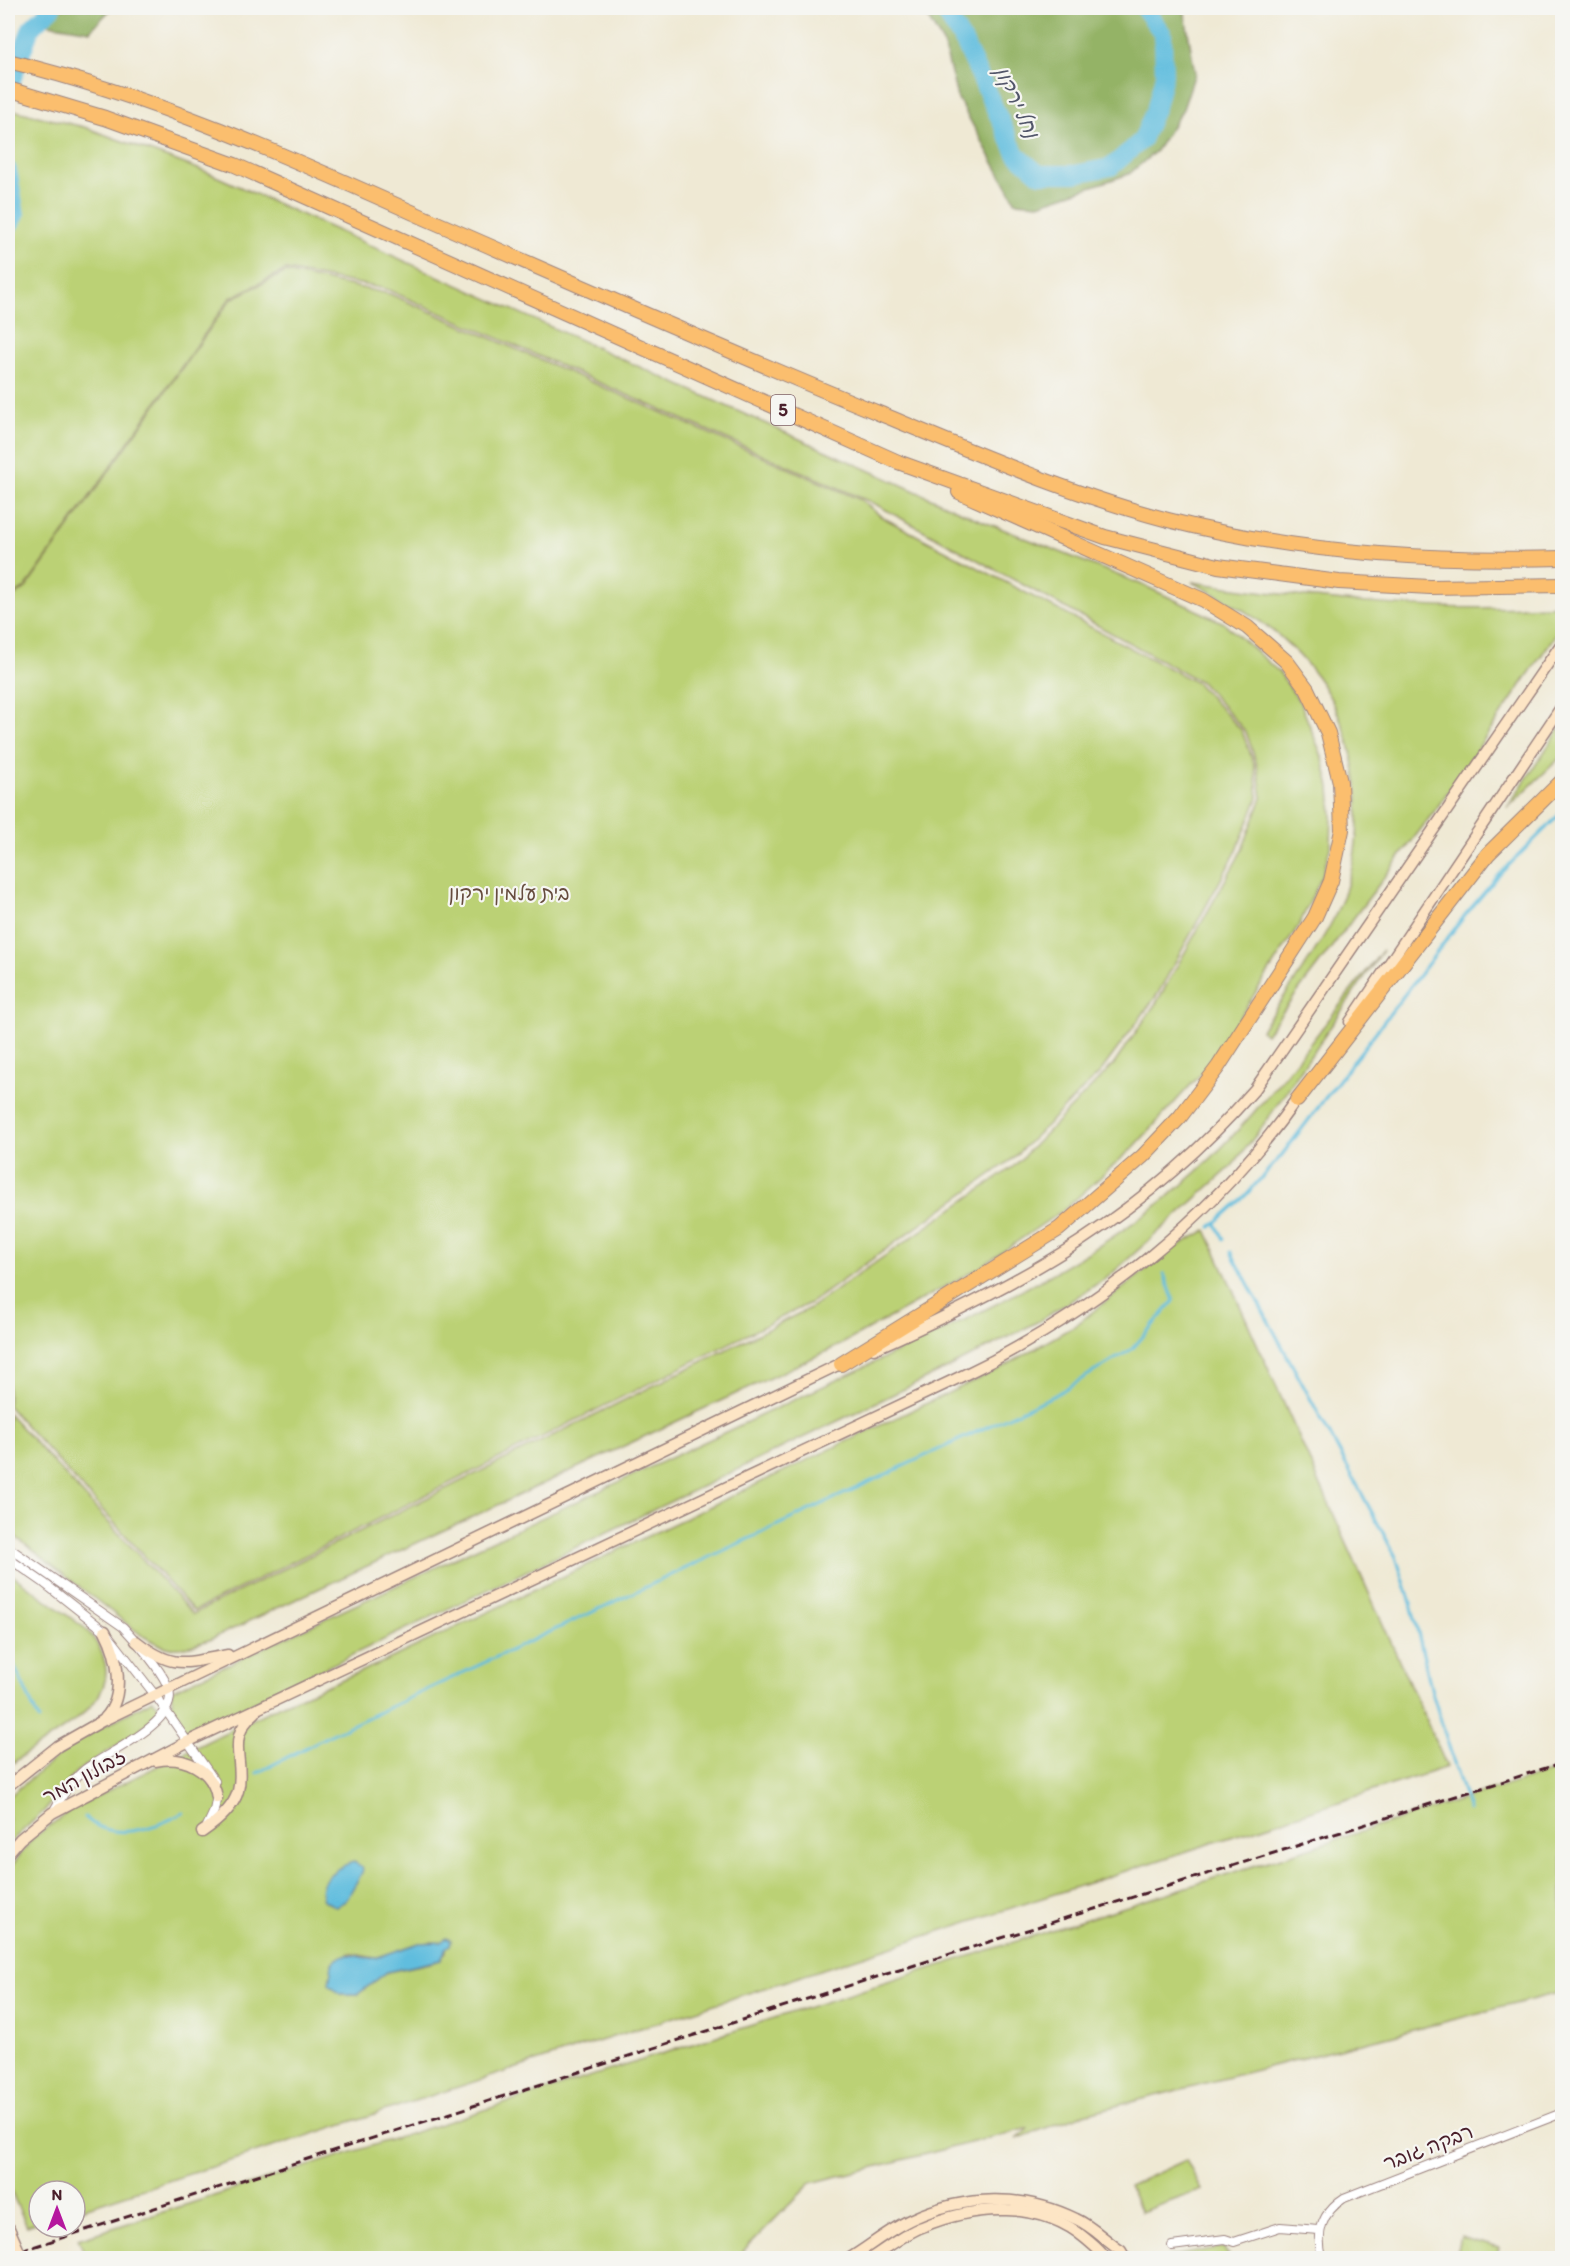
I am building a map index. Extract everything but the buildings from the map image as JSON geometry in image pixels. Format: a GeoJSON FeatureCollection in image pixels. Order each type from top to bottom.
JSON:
{"type":"FeatureCollection","features":[{"type":"Feature","properties":{"kind":"highway","name":"5"},"geometry":{"type":"LineString","coordinates":[[8,61],[110,88],[221,129],[741,357],[991,459],[1100,500],[1221,532],[1319,548],[1459,559],[1563,558]]}},
{"type":"Feature","properties":{"kind":"highway","name":"5"},"geometry":{"type":"LineString","coordinates":[[8,89],[105,118],[235,165],[898,462],[1105,537],[1218,566],[1339,582],[1404,586],[1563,585]]}},
{"type":"Feature","properties":{"kind":"highway"},"geometry":{"type":"LineString","coordinates":[[841,1364],[1059,1229],[1161,1137],[1218,1067],[1315,917],[1331,880],[1342,830],[1340,782],[1328,733],[1315,703],[1298,676],[1260,637],[1203,600],[971,498],[898,462]]}},
{"type":"Feature","properties":{"kind":"highway"},"geometry":{"type":"LineString","coordinates":[[1297,1100],[1482,861],[1516,824],[1563,781]]}},
{"type":"Feature","properties":{"kind":"main road"},"geometry":{"type":"LineString","coordinates":[[136,1641],[154,1655],[174,1663],[218,1657],[254,1647],[841,1364],[915,1331],[1039,1269],[1141,1199],[1212,1135],[1255,1089],[1563,643]]}},
{"type":"Feature","properties":{"kind":"main road"},"geometry":{"type":"LineString","coordinates":[[202,1832],[220,1819],[235,1800],[239,1783],[237,1746],[239,1733],[248,1719],[270,1702],[958,1378],[1038,1336],[1113,1286],[1193,1217],[1252,1156],[1297,1100],[1563,706]]}},
{"type":"Feature","properties":{"kind":"main road"},"geometry":{"type":"LineString","coordinates":[[102,1721],[113,1706],[118,1680],[114,1652],[105,1631]]}},
{"type":"Feature","properties":{"kind":"main road","name":"זבולון המר"},"geometry":{"type":"LineString","coordinates":[[8,1786],[57,1746],[102,1721],[254,1647]]}},
{"type":"Feature","properties":{"kind":"main road","name":"זבולון המר"},"geometry":{"type":"LineString","coordinates":[[8,1853],[20,1839],[52,1813],[187,1742],[270,1702]]}},
{"type":"Feature","properties":{"kind":"main road"},"geometry":{"type":"LineString","coordinates":[[142,1765],[166,1759],[190,1762],[204,1773],[217,1798]]}},
{"type":"Feature","properties":{"kind":"main road"},"geometry":{"type":"LineString","coordinates":[[849,2259],[911,2219],[968,2201],[1017,2200],[1048,2207],[1078,2220],[1121,2251],[1125,2259]]}},
{"type":"Feature","properties":{"kind":"main road"},"geometry":{"type":"LineString","coordinates":[[871,2259],[921,2227],[977,2212],[1013,2209],[1033,2212],[1072,2228],[1105,2259]]}},
{"type":"Feature","properties":{"kind":"main road"},"geometry":{"type":"LineString","coordinates":[[8,2226],[22,2259]]}},
{"type":"Feature","properties":{"kind":"street"},"geometry":{"type":"LineString","coordinates":[[8,1547],[112,1617],[136,1641],[168,1688],[169,1697],[165,1708],[142,1733],[81,1773],[52,1813]]}},
{"type":"Feature","properties":{"kind":"street"},"geometry":{"type":"LineString","coordinates":[[8,1558],[105,1631],[165,1708],[214,1777],[217,1798],[212,1817],[202,1832]]}},
{"type":"Feature","properties":{"kind":"street","name":"רבקה גובר"},"geometry":{"type":"LineString","coordinates":[[1319,2230],[1327,2213],[1344,2198],[1563,2113]]}},
{"type":"Feature","properties":{"kind":"street"},"geometry":{"type":"LineString","coordinates":[[1172,2246],[1225,2239],[1234,2242],[1280,2227],[1319,2230],[1322,2259]]}},
{"type":"Feature","properties":{"kind":"green space"},"geometry":{"type":"Polygon","coordinates":[[[40,8],[112,8],[90,31],[30,21],[40,8]]]}},
{"type":"Feature","properties":{"kind":"green space"},"geometry":{"type":"Polygon","coordinates":[[[922,8],[1184,8],[1195,73],[1183,109],[1156,151],[1129,174],[1039,204],[1016,202],[957,97],[944,45],[922,8]]]}},
{"type":"Feature","properties":{"kind":"green space"},"geometry":{"type":"Polygon","coordinates":[[[8,109],[84,127],[209,173],[975,518],[1145,586],[1224,623],[1279,672],[1301,704],[1323,759],[1330,787],[1331,845],[1321,878],[1299,925],[1209,1065],[1134,1147],[1066,1208],[979,1268],[838,1346],[209,1640],[181,1648],[166,1647],[140,1634],[8,1531],[8,1413],[193,1614],[810,1308],[1014,1166],[1114,1064],[1158,1000],[1241,852],[1262,798],[1257,765],[1246,732],[1201,682],[875,504],[386,289],[286,270],[230,298],[25,588],[8,599],[8,109]]]}},
{"type":"Feature","properties":{"kind":"green space","name":"בית עלמין ירקון"},"geometry":{"type":"Polygon","coordinates":[[[286,272],[390,294],[861,500],[882,517],[1197,683],[1242,731],[1255,766],[1258,798],[1236,852],[1157,995],[1099,1074],[1011,1160],[812,1302],[194,1611],[8,1406],[8,601],[26,588],[231,299],[286,272]]]}},
{"type":"Feature","properties":{"kind":"green space"},"geometry":{"type":"Polygon","coordinates":[[[1192,582],[1376,604],[1468,608],[1562,605],[1562,625],[1436,809],[1266,1034],[1261,1030],[1325,934],[1346,888],[1355,853],[1358,818],[1357,783],[1350,748],[1338,715],[1322,684],[1300,656],[1263,623],[1192,582]]]}},
{"type":"Feature","properties":{"kind":"green space"},"geometry":{"type":"Polygon","coordinates":[[[1562,725],[1562,756],[1507,808],[1562,725]]]}},
{"type":"Feature","properties":{"kind":"green space"},"geometry":{"type":"Polygon","coordinates":[[[1383,950],[1262,1127],[1232,1166],[1108,1277],[1041,1320],[952,1366],[188,1734],[171,1709],[173,1690],[946,1329],[1058,1271],[1094,1249],[1163,1200],[1225,1144],[1286,1073],[1383,950]]]}},
{"type":"Feature","properties":{"kind":"green space"},"geometry":{"type":"Polygon","coordinates":[[[1206,1230],[1447,1767],[87,2207],[87,2179],[27,2179],[27,2226],[8,2185],[8,1871],[33,1838],[75,1807],[283,1704],[381,1663],[1005,1366],[1076,1325],[1171,1250],[1206,1230]],[[428,1942],[375,1958],[349,1953],[340,1994],[358,1994],[387,1972],[435,1962],[446,1952],[446,1948],[441,1943],[428,1942]]]}},
{"type":"Feature","properties":{"kind":"green space"},"geometry":{"type":"Polygon","coordinates":[[[8,1572],[86,1629],[102,1654],[106,1675],[100,1694],[86,1710],[68,1726],[8,1767],[8,1572]]]}},
{"type":"Feature","properties":{"kind":"green space"},"geometry":{"type":"Polygon","coordinates":[[[153,1700],[161,1708],[139,1731],[76,1772],[44,1811],[8,1844],[8,1797],[81,1738],[153,1700]]]}},
{"type":"Feature","properties":{"kind":"green space"},"geometry":{"type":"Polygon","coordinates":[[[1562,1768],[1562,1992],[1084,2114],[1016,2139],[1029,2128],[811,2183],[736,2258],[87,2258],[78,2239],[87,2239],[87,2236],[1562,1768]]]}},
{"type":"Feature","properties":{"kind":"green space"},"geometry":{"type":"Polygon","coordinates":[[[1186,2160],[1202,2190],[1141,2212],[1129,2186],[1186,2160]]]}},
{"type":"Feature","properties":{"kind":"green space"},"geometry":{"type":"Polygon","coordinates":[[[1460,2237],[1499,2248],[1496,2258],[1455,2258],[1460,2237]]]}},
{"type":"Feature","properties":{"kind":"green space"},"geometry":{"type":"Polygon","coordinates":[[[1223,2247],[1230,2258],[1167,2257],[1223,2247]]]}},
{"type":"Feature","properties":{"kind":"water"},"geometry":{"type":"Polygon","coordinates":[[[354,1862],[362,1867],[363,1871],[346,1900],[336,1907],[323,1900],[321,1893],[325,1880],[341,1867],[354,1862]]]}},
{"type":"Feature","properties":{"kind":"water"},"geometry":{"type":"Polygon","coordinates":[[[446,1938],[451,1940],[450,1945],[446,1948],[441,1960],[387,1972],[358,1994],[340,1994],[329,1984],[332,1964],[343,1956],[375,1958],[419,1943],[441,1942],[446,1938]]]}},
{"type":"Feature","properties":{"kind":"waterway","name":"נחל ירקון"},"geometry":{"type":"LineString","coordinates":[[8,91],[31,28],[52,8]]}},
{"type":"Feature","properties":{"kind":"waterway","name":"נחל ירקון"},"geometry":{"type":"LineString","coordinates":[[942,8],[964,42],[1016,154],[1039,174],[1075,174],[1111,167],[1142,140],[1156,107],[1164,75],[1163,34],[1144,8]]}},
{"type":"Feature","properties":{"kind":"waterway","name":"נחל ירקון"},"geometry":{"type":"LineString","coordinates":[[8,170],[16,215],[8,227]]}},
{"type":"Feature","properties":{"kind":"waterway"},"geometry":{"type":"LineString","coordinates":[[1211,1227],[1244,1197],[1281,1156],[1466,914],[1500,874],[1562,812]]}},
{"type":"Feature","properties":{"kind":"waterway"},"geometry":{"type":"LineString","coordinates":[[1216,1224],[1224,1239]]}},
{"type":"Feature","properties":{"kind":"waterway"},"geometry":{"type":"LineString","coordinates":[[1231,1252],[1396,1557],[1411,1603],[1432,1692],[1469,1811]]}},
{"type":"Feature","properties":{"kind":"waterway"},"geometry":{"type":"LineString","coordinates":[[257,1773],[326,1737],[1055,1395],[1132,1349],[1174,1301],[1164,1274]]}},
{"type":"Feature","properties":{"kind":"waterway"},"geometry":{"type":"LineString","coordinates":[[8,1652],[39,1720]]}},
{"type":"Feature","properties":{"kind":"waterway"},"geometry":{"type":"LineString","coordinates":[[85,1817],[95,1825],[107,1830],[133,1831],[159,1824],[183,1813]]}},
{"type":"Feature","properties":{"kind":"railway"},"geometry":{"type":"LineString","coordinates":[[8,2255],[832,1991],[1562,1763]]}}]}
